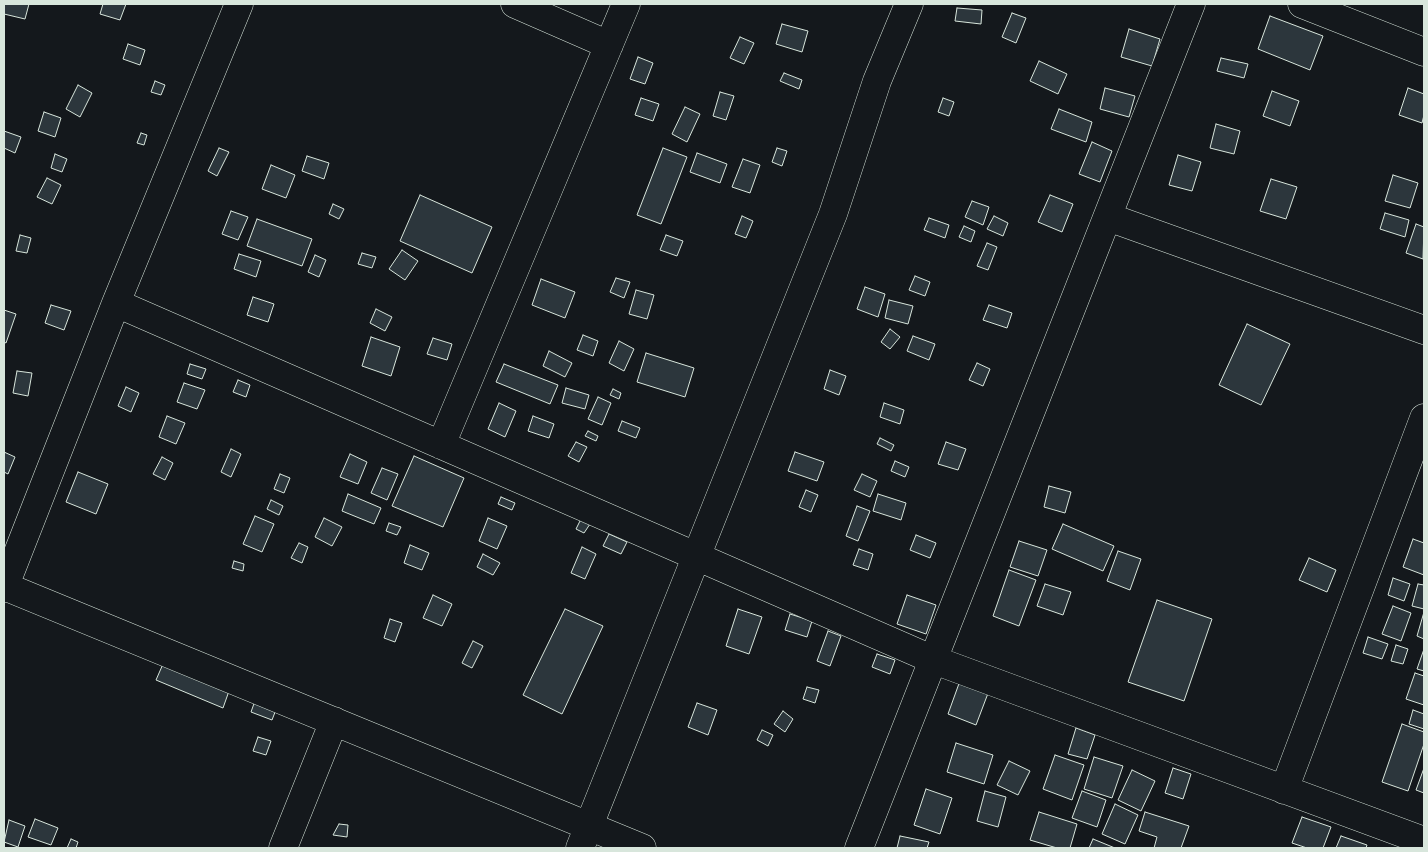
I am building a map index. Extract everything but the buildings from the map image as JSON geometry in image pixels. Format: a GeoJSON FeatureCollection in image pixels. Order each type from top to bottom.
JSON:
{"type":"FeatureCollection","features":[{"type":"Feature","properties":{"kind":"street"},"geometry":{"type":"LineString","coordinates":[[239,4],[116,303],[4,586],[334,721],[585,837],[642,848]]}},
{"type":"Feature","properties":{"kind":"street"},"geometry":{"type":"LineString","coordinates":[[515,4],[609,45]]}},
{"type":"Feature","properties":{"kind":"street"},"geometry":{"type":"LineString","coordinates":[[442,445],[626,4]]}},
{"type":"Feature","properties":{"kind":"street"},"geometry":{"type":"LineString","coordinates":[[585,837],[833,214],[877,81],[909,4]]}},
{"type":"Feature","properties":{"kind":"street"},"geometry":{"type":"LineString","coordinates":[[859,848],[1191,4]]}},
{"type":"Feature","properties":{"kind":"street"},"geometry":{"type":"LineString","coordinates":[[1302,4],[1424,52]]}},
{"type":"Feature","properties":{"kind":"street"},"geometry":{"type":"LineString","coordinates":[[1108,217],[1424,330]]}},
{"type":"Feature","properties":{"kind":"street"},"geometry":{"type":"LineString","coordinates":[[116,303],[934,660],[1424,842]]}},
{"type":"Feature","properties":{"kind":"street"},"geometry":{"type":"LineString","coordinates":[[1284,790],[1424,418]]}},
{"type":"Feature","properties":{"kind":"street"},"geometry":{"type":"LineString","coordinates":[[283,848],[334,721]]}}]}
